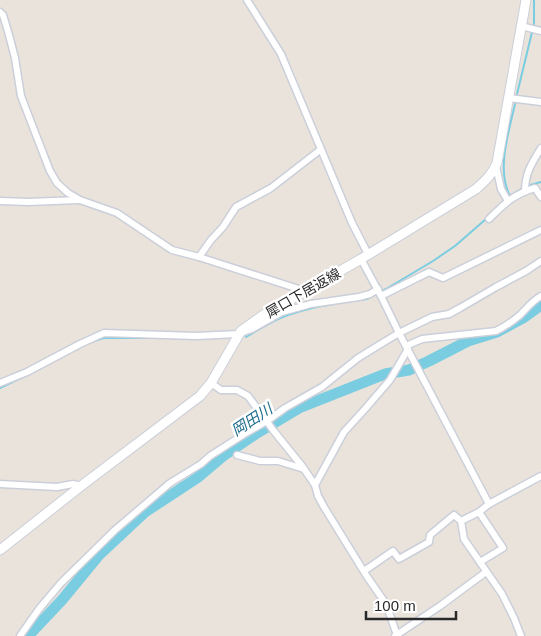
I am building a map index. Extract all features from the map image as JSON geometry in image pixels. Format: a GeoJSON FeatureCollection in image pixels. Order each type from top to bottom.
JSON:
{"type":"FeatureCollection","features":[{"type":"Feature","properties":{"kind":"main road","name":"犀口下居返線"},"geometry":{"type":"LineString","coordinates":[[0,550],[200,396],[211,383],[241,331],[262,316],[476,189],[487,180],[494,172],[496,166],[526,0]]}},
{"type":"Feature","properties":{"kind":"street"},"geometry":{"type":"LineString","coordinates":[[247,0],[281,54],[352,223],[379,293],[489,504]]}},
{"type":"Feature","properties":{"kind":"street"},"geometry":{"type":"LineString","coordinates":[[0,12],[15,58],[21,96],[57,183],[68,193],[80,200],[117,213],[172,250],[305,291]]}},
{"type":"Feature","properties":{"kind":"street"},"geometry":{"type":"LineString","coordinates":[[521,26],[541,30]]}},
{"type":"Feature","properties":{"kind":"street"},"geometry":{"type":"LineString","coordinates":[[509,98],[541,102]]}},
{"type":"Feature","properties":{"kind":"street"},"geometry":{"type":"LineString","coordinates":[[525,187],[529,167],[541,148]]}},
{"type":"Feature","properties":{"kind":"street"},"geometry":{"type":"LineString","coordinates":[[199,257],[236,207],[271,188],[320,150]]}},
{"type":"Feature","properties":{"kind":"street"},"geometry":{"type":"LineString","coordinates":[[496,166],[501,189],[506,199]]}},
{"type":"Feature","properties":{"kind":"street"},"geometry":{"type":"LineString","coordinates":[[489,219],[506,199],[525,187],[535,188],[541,197]]}},
{"type":"Feature","properties":{"kind":"street"},"geometry":{"type":"LineString","coordinates":[[0,201],[80,200]]}},
{"type":"Feature","properties":{"kind":"street"},"geometry":{"type":"LineString","coordinates":[[0,383],[27,372],[104,333],[196,336],[238,334],[252,329],[282,312],[311,304],[379,293],[430,272],[443,278],[541,230]]}},
{"type":"Feature","properties":{"kind":"street"},"geometry":{"type":"LineString","coordinates":[[20,636],[61,583],[115,530],[170,483],[246,433],[267,422],[285,408],[322,387],[358,358],[399,333],[432,317],[449,314],[526,271],[541,260]]}},
{"type":"Feature","properties":{"kind":"street"},"geometry":{"type":"LineString","coordinates":[[315,485],[344,432],[390,380],[407,347],[422,339],[496,331],[504,327],[540,296]]}},
{"type":"Feature","properties":{"kind":"street"},"geometry":{"type":"LineString","coordinates":[[211,383],[222,390],[237,390],[248,396],[305,470],[315,485],[324,507],[386,604],[396,635],[486,572]]}},
{"type":"Feature","properties":{"kind":"street"},"geometry":{"type":"LineString","coordinates":[[237,455],[260,460],[278,461],[305,470]]}},
{"type":"Feature","properties":{"kind":"street"},"geometry":{"type":"LineString","coordinates":[[462,521],[541,476]]}},
{"type":"Feature","properties":{"kind":"street"},"geometry":{"type":"LineString","coordinates":[[0,484],[57,487],[73,484],[81,486]]}},
{"type":"Feature","properties":{"kind":"street"},"geometry":{"type":"LineString","coordinates":[[479,512],[503,548],[480,562]]}},
{"type":"Feature","properties":{"kind":"street"},"geometry":{"type":"LineString","coordinates":[[364,571],[393,551],[399,559],[429,542],[430,535],[454,515],[462,521],[464,539],[502,594],[521,636]]}},
{"type":"Feature","properties":{"kind":"waterway"},"geometry":{"type":"LineString","coordinates":[[517,94],[534,24],[534,0]]}},
{"type":"Feature","properties":{"kind":"waterway"},"geometry":{"type":"LineString","coordinates":[[510,196],[506,186],[504,163],[507,138],[515,104]]}},
{"type":"Feature","properties":{"kind":"waterway"},"geometry":{"type":"LineString","coordinates":[[527,186],[541,182]]}},
{"type":"Feature","properties":{"kind":"waterway"},"geometry":{"type":"LineString","coordinates":[[502,203],[506,198],[523,188]]}},
{"type":"Feature","properties":{"kind":"waterway"},"geometry":{"type":"LineString","coordinates":[[359,300],[367,299],[386,289],[433,261],[455,246],[486,219]]}},
{"type":"Feature","properties":{"kind":"waterway"},"geometry":{"type":"LineString","coordinates":[[246,337],[282,317],[311,308],[334,304]]}},
{"type":"Feature","properties":{"kind":"waterway","name":"岡田川"},"geometry":{"type":"LineString","coordinates":[[28,636],[62,600],[99,555],[145,512],[197,478],[223,456],[257,433],[299,408],[385,374],[409,370],[468,341],[497,332],[523,318],[541,305]]}},
{"type":"Feature","properties":{"kind":"waterway"},"geometry":{"type":"LineString","coordinates":[[91,342],[104,338],[171,338]]}},
{"type":"Feature","properties":{"kind":"waterway"},"geometry":{"type":"LineString","coordinates":[[29,374],[43,367]]}},
{"type":"Feature","properties":{"kind":"waterway"},"geometry":{"type":"LineString","coordinates":[[0,388],[25,376]]}}]}
